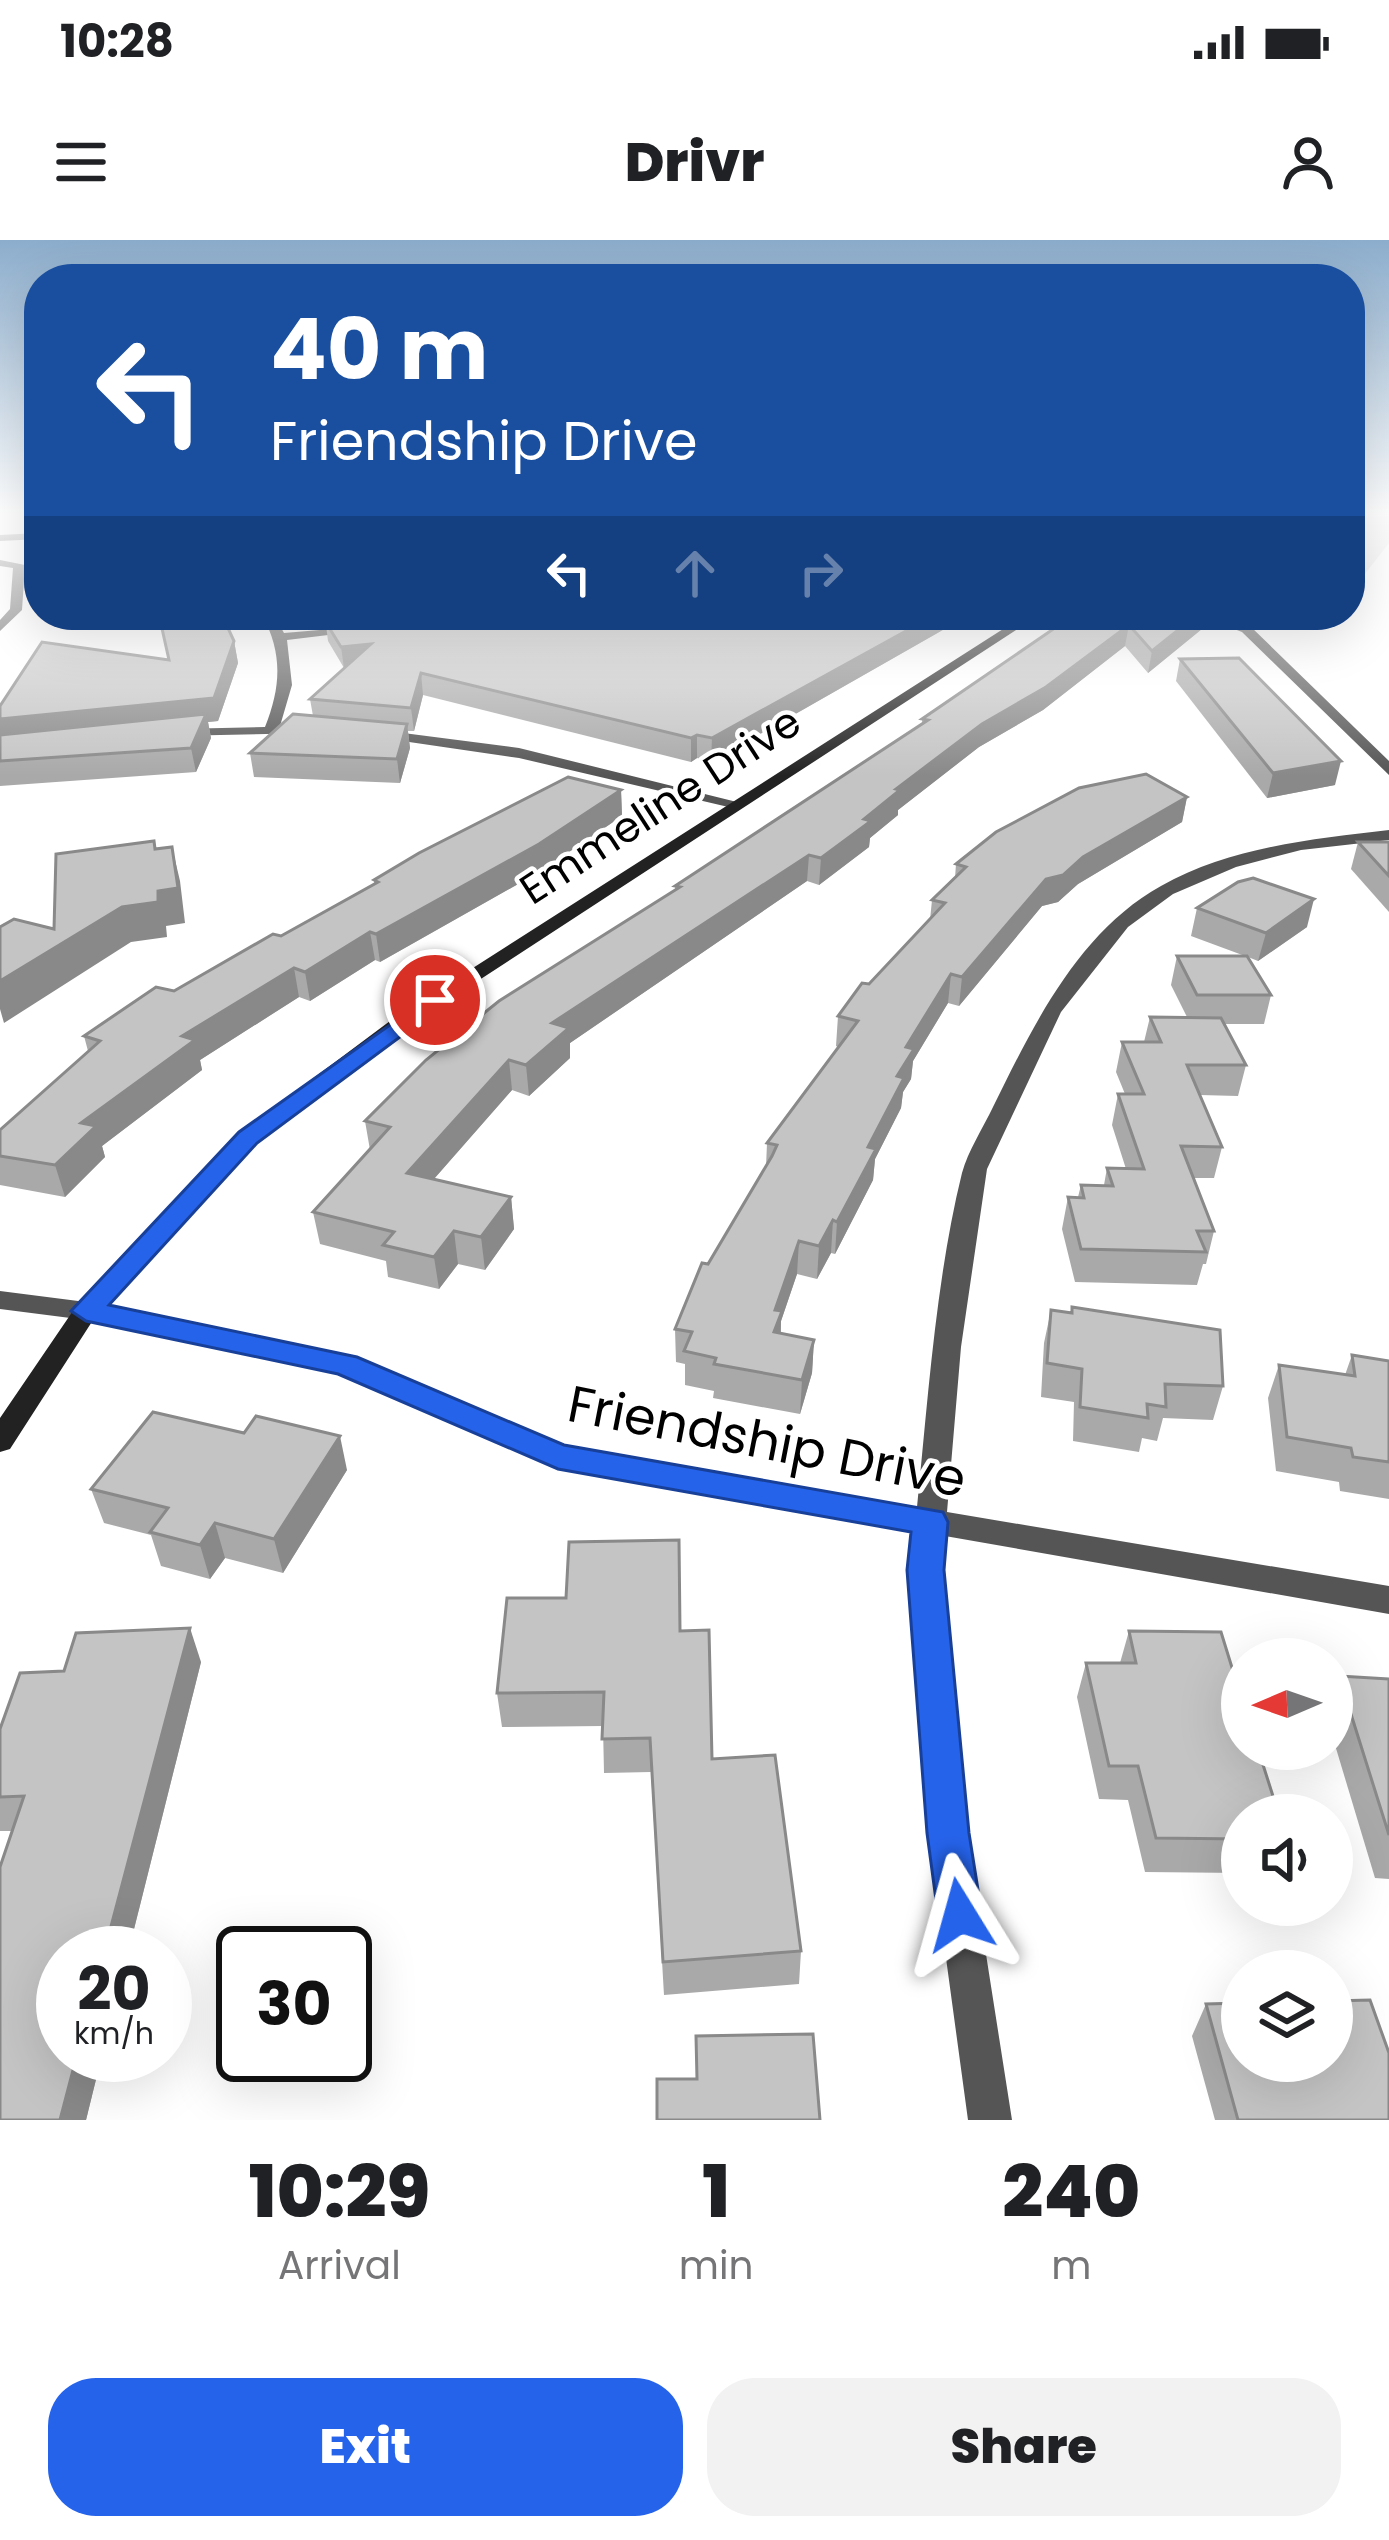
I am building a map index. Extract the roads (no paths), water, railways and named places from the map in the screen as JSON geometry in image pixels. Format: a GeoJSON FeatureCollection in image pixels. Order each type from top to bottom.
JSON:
{"type":"FeatureCollection","features":[{"type":"Feature","properties":{"kind":"street"},"geometry":{"type":"LineString","coordinates":[[0,627],[16,610],[17,601]]}},
{"type":"Feature","properties":{"kind":"street"},"geometry":{"type":"LineString","coordinates":[[0,610],[16,610]]}},
{"type":"Feature","properties":{"kind":"street"},"geometry":{"type":"LineString","coordinates":[[272,728],[286,694],[278,630]]}},
{"type":"Feature","properties":{"kind":"street"},"geometry":{"type":"LineString","coordinates":[[282,637],[372,630]]}},
{"type":"Feature","properties":{"kind":"street","name":"Emmeline Drive"},"geometry":{"type":"LineString","coordinates":[[0,1441],[86,1311],[248,1138],[397,1025],[1010,630]]}},
{"type":"Feature","properties":{"kind":"street"},"geometry":{"type":"LineString","coordinates":[[1247,630],[1389,770]]}},
{"type":"Feature","properties":{"kind":"street"},"geometry":{"type":"LineString","coordinates":[[162,734],[272,728],[340,732]]}},
{"type":"Feature","properties":{"kind":"street"},"geometry":{"type":"LineString","coordinates":[[362,733],[519,753],[737,804]]}},
{"type":"Feature","properties":{"kind":"street"},"geometry":{"type":"LineString","coordinates":[[990,2120],[948,1833],[926,1570],[947,1347],[974,1169],[1051,1012],[1121,923],[1167,890],[1230,863],[1301,845],[1389,835]]}},
{"type":"Feature","properties":{"kind":"street","name":"Friendship Drive"},"geometry":{"type":"LineString","coordinates":[[0,1300],[86,1311],[346,1364],[558,1456],[1389,1600]]}}]}
